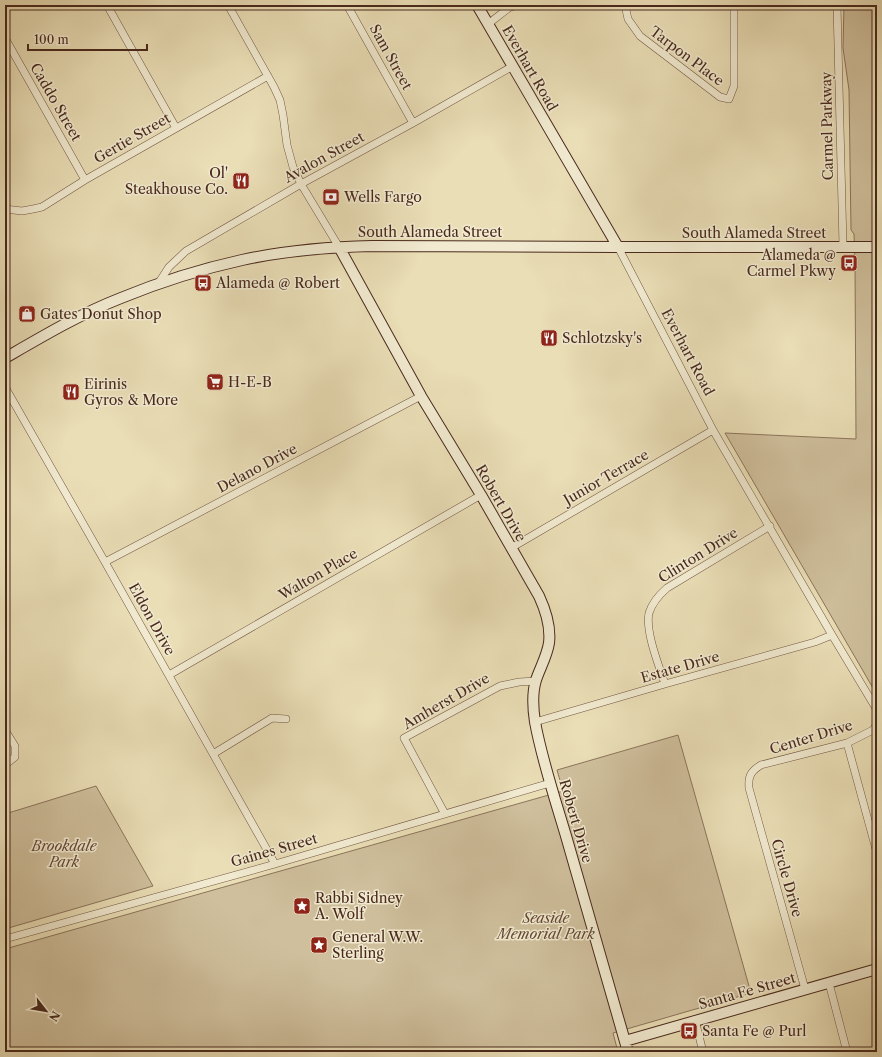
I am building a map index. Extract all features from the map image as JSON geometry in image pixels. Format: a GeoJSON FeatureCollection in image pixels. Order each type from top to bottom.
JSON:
{"type":"FeatureCollection","features":[{"type":"Feature","properties":{"kind":"main road","name":"Everhart Road"},"geometry":{"type":"LineString","coordinates":[[477,5],[618,247]]}},
{"type":"Feature","properties":{"kind":"main road","name":"South Alameda Street"},"geometry":{"type":"LineString","coordinates":[[5,358],[84,314],[158,284],[212,267],[287,253],[339,247],[372,246],[877,247]]}},
{"type":"Feature","properties":{"kind":"main road","name":"Robert Drive"},"geometry":{"type":"LineString","coordinates":[[339,247],[420,396],[481,495],[539,596],[548,618],[549,642],[547,652],[536,681],[534,694],[533,708],[535,722],[550,783],[628,1052]]}},
{"type":"Feature","properties":{"kind":"main road","name":"Santa Fe Street"},"geometry":{"type":"LineString","coordinates":[[625,1040],[877,969]]}},
{"type":"Feature","properties":{"kind":"street"},"geometry":{"type":"LineString","coordinates":[[107,5],[176,128]]}},
{"type":"Feature","properties":{"kind":"street","name":"Robert Drive"},"geometry":{"type":"LineString","coordinates":[[228,5],[280,100],[287,145],[293,167],[301,184],[339,247]]}},
{"type":"Feature","properties":{"kind":"street","name":"Sam Street"},"geometry":{"type":"LineString","coordinates":[[347,5],[413,123]]}},
{"type":"Feature","properties":{"kind":"street"},"geometry":{"type":"LineString","coordinates":[[488,24],[510,7],[518,5]]}},
{"type":"Feature","properties":{"kind":"street","name":"Tarpon Place"},"geometry":{"type":"LineString","coordinates":[[625,5],[628,19],[640,36],[720,97],[729,99],[734,86],[734,5]]}},
{"type":"Feature","properties":{"kind":"street","name":"Carmel Parkway"},"geometry":{"type":"LineString","coordinates":[[837,5],[843,246]]}},
{"type":"Feature","properties":{"kind":"street","name":"Caddo Street"},"geometry":{"type":"LineString","coordinates":[[5,38],[85,180]]}},
{"type":"Feature","properties":{"kind":"street","name":"Avalon Street"},"geometry":{"type":"LineString","coordinates":[[158,284],[169,267],[186,251],[301,184],[513,66]]}},
{"type":"Feature","properties":{"kind":"street","name":"Gertie Street"},"geometry":{"type":"LineString","coordinates":[[5,209],[22,210],[42,207],[85,180],[268,76]]}},
{"type":"Feature","properties":{"kind":"street","name":"Everhart Road"},"geometry":{"type":"LineString","coordinates":[[618,247],[713,430],[877,710]]}},
{"type":"Feature","properties":{"kind":"street","name":"Eldon Drive"},"geometry":{"type":"LineString","coordinates":[[5,387],[106,562],[275,864]]}},
{"type":"Feature","properties":{"kind":"street","name":"Delano Drive"},"geometry":{"type":"LineString","coordinates":[[106,562],[420,396]]}},
{"type":"Feature","properties":{"kind":"street","name":"Junior Terrace"},"geometry":{"type":"LineString","coordinates":[[511,548],[713,430]]}},
{"type":"Feature","properties":{"kind":"street","name":"Walton Place"},"geometry":{"type":"LineString","coordinates":[[169,675],[481,495]]}},
{"type":"Feature","properties":{"kind":"street","name":"Clinton Drive"},"geometry":{"type":"LineString","coordinates":[[665,684],[649,632],[649,613],[653,604],[659,595],[667,588],[770,526]]}},
{"type":"Feature","properties":{"kind":"street","name":"Estate Drive"},"geometry":{"type":"LineString","coordinates":[[535,722],[815,642],[832,635]]}},
{"type":"Feature","properties":{"kind":"street","name":"Amherst Drive"},"geometry":{"type":"LineString","coordinates":[[445,814],[404,738],[500,686],[519,682],[536,681]]}},
{"type":"Feature","properties":{"kind":"street"},"geometry":{"type":"LineString","coordinates":[[213,754],[272,718],[286,719]]}},
{"type":"Feature","properties":{"kind":"street","name":"Center Drive"},"geometry":{"type":"LineString","coordinates":[[751,773],[761,765],[847,743],[873,730],[877,724]]}},
{"type":"Feature","properties":{"kind":"street"},"geometry":{"type":"LineString","coordinates":[[5,730],[15,746],[16,757],[5,765]]}},
{"type":"Feature","properties":{"kind":"street"},"geometry":{"type":"LineString","coordinates":[[847,743],[877,853]]}},
{"type":"Feature","properties":{"kind":"street","name":"Circle Drive"},"geometry":{"type":"LineString","coordinates":[[751,773],[748,781],[748,788],[805,989]]}},
{"type":"Feature","properties":{"kind":"street","name":"Gaines Street"},"geometry":{"type":"LineString","coordinates":[[5,939],[275,864],[550,783]]}},
{"type":"Feature","properties":{"kind":"street"},"geometry":{"type":"LineString","coordinates":[[829,983],[848,1052]]}},
{"type":"Feature","properties":{"kind":"street"},"geometry":{"type":"LineString","coordinates":[[695,1020],[703,1052]]}},
{"type":"Feature","properties":{"kind":"green space"},"geometry":{"type":"Polygon","coordinates":[[[844,5],[877,5],[877,695],[725,433],[856,439],[855,262],[854,234],[851,230],[849,90],[843,48],[844,5]]]}},
{"type":"Feature","properties":{"kind":"green space","name":"Seaside Memorial Park"},"geometry":{"type":"Polygon","coordinates":[[[678,735],[751,993],[613,1033],[618,1052],[5,1052],[5,949],[563,791],[557,770],[678,735]]]}},
{"type":"Feature","properties":{"kind":"green space","name":"Brookdale Park"},"geometry":{"type":"Polygon","coordinates":[[[96,786],[153,886],[5,929],[5,814],[96,786]]]}},
{"type":"Feature","properties":{"kind":"place","name":"Ol' Steakhouse Co."},"geometry":{"type":"Point","coordinates":[241,181]}},
{"type":"Feature","properties":{"kind":"place","name":"Wells Fargo"},"geometry":{"type":"Point","coordinates":[331,197]}},
{"type":"Feature","properties":{"kind":"place","name":"Alameda @ Carmel Pkwy"},"geometry":{"type":"Point","coordinates":[849,263]}},
{"type":"Feature","properties":{"kind":"place","name":"Alameda @ Robert"},"geometry":{"type":"Point","coordinates":[203,283]}},
{"type":"Feature","properties":{"kind":"place","name":"Gates Donut Shop"},"geometry":{"type":"Point","coordinates":[27,314]}},
{"type":"Feature","properties":{"kind":"place","name":"Schlotzsky's"},"geometry":{"type":"Point","coordinates":[549,338]}},
{"type":"Feature","properties":{"kind":"place","name":"H-E-B"},"geometry":{"type":"Point","coordinates":[215,382]}},
{"type":"Feature","properties":{"kind":"place","name":"Eirinis Gyros & More"},"geometry":{"type":"Point","coordinates":[71,392]}},
{"type":"Feature","properties":{"kind":"place","name":"Rabbi Sidney A. Wolf"},"geometry":{"type":"Point","coordinates":[302,906]}},
{"type":"Feature","properties":{"kind":"place","name":"General W.W. Sterling"},"geometry":{"type":"Point","coordinates":[319,945]}},
{"type":"Feature","properties":{"kind":"place","name":"Santa Fe @ Purl"},"geometry":{"type":"Point","coordinates":[689,1031]}}]}
